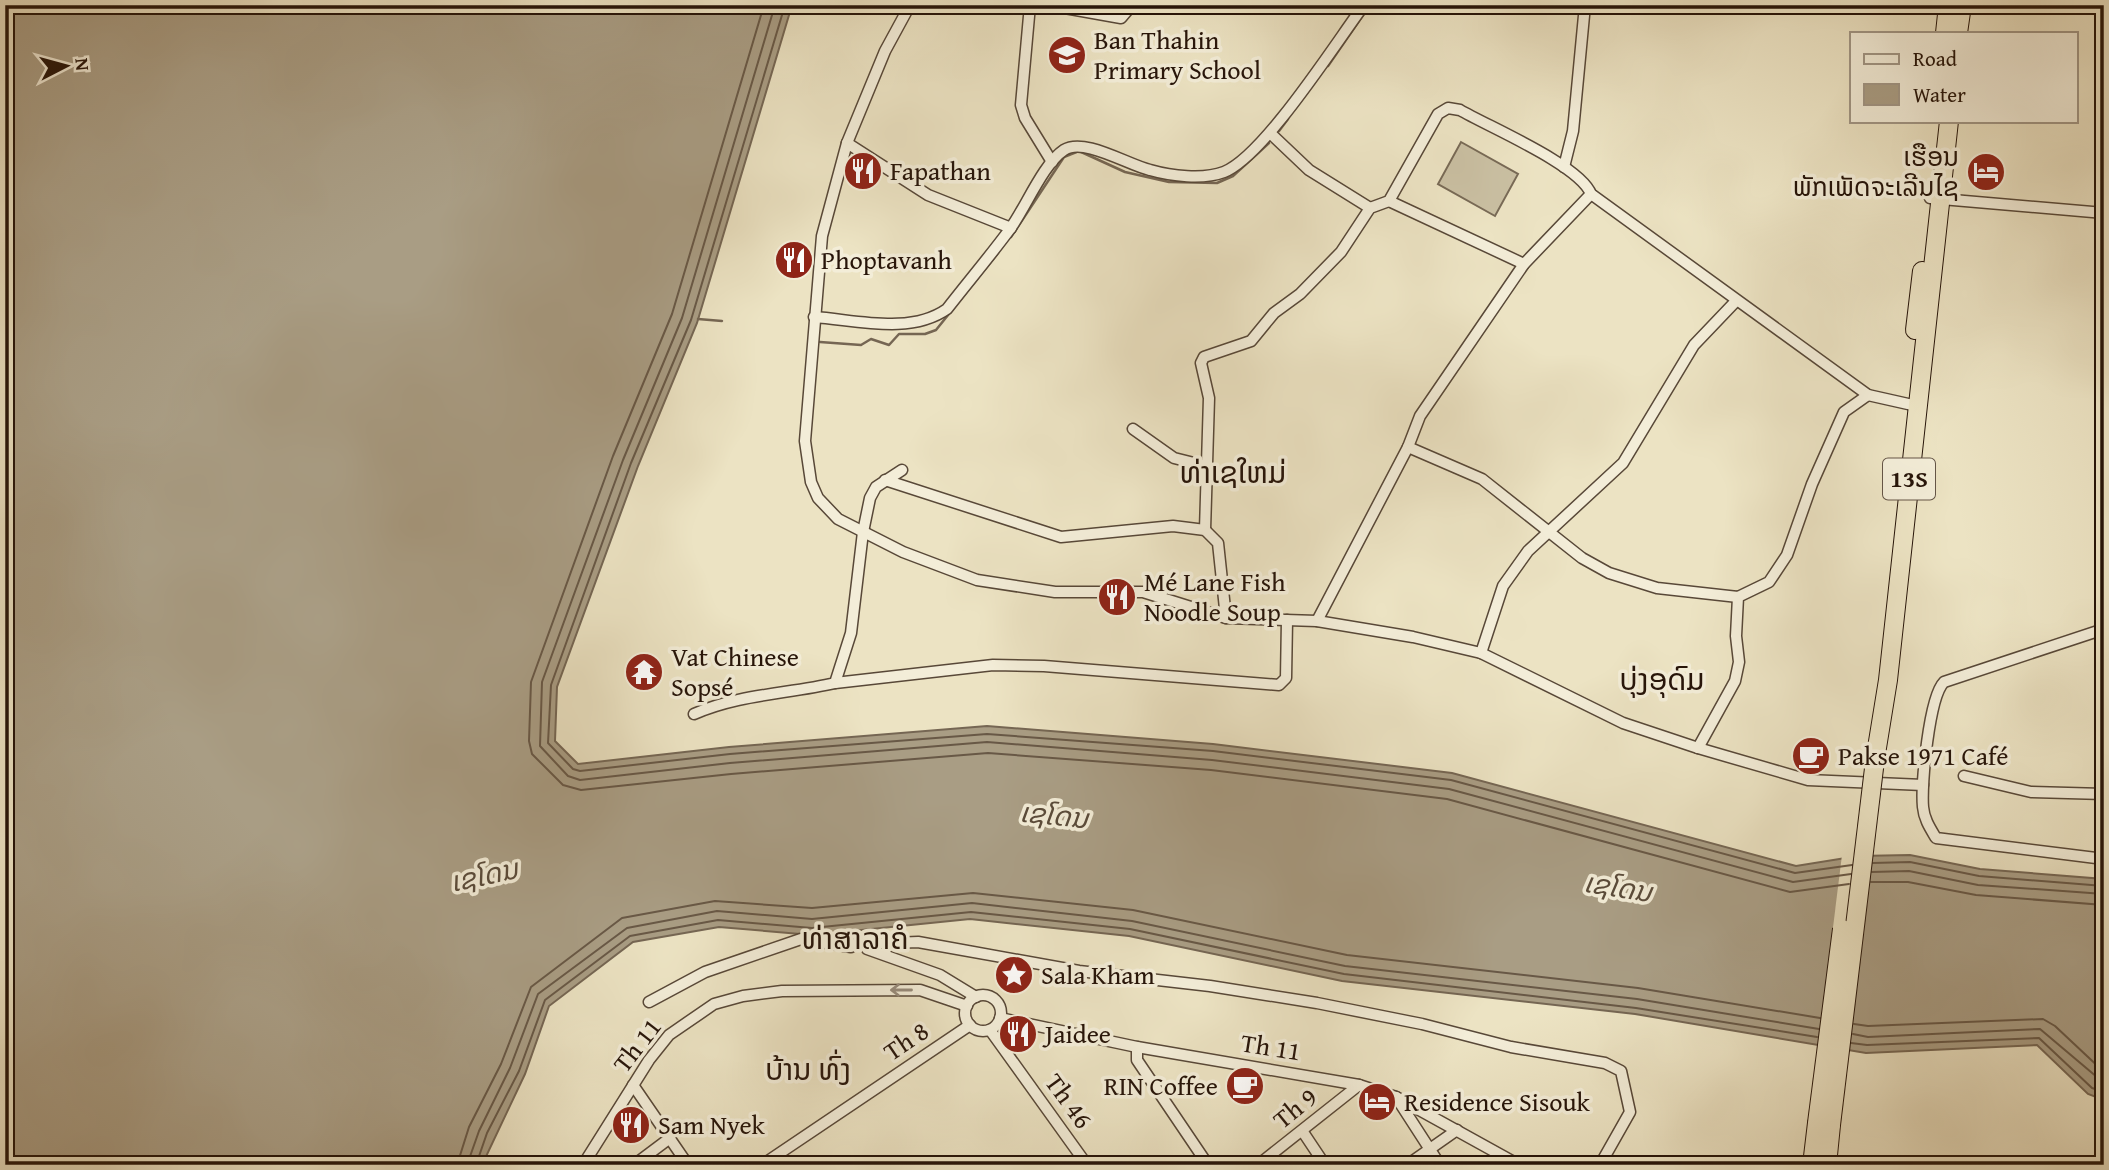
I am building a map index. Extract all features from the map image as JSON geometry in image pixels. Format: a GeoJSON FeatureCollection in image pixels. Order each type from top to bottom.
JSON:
{"type":"FeatureCollection","features":[{"type":"Feature","properties":{"kind":"highway"},"geometry":{"type":"LineString","coordinates":[[1945,32],[1948,5]]}},
{"type":"Feature","properties":{"kind":"highway"},"geometry":{"type":"LineString","coordinates":[[1958,32],[1962,5]]}},
{"type":"Feature","properties":{"kind":"highway","name":"13S"},"geometry":{"type":"LineString","coordinates":[[1936,198],[1937,122]]}},
{"type":"Feature","properties":{"kind":"highway","name":"13S"},"geometry":{"type":"LineString","coordinates":[[1812,1165],[1824,1124],[1936,198],[1949,122]]}},
{"type":"Feature","properties":{"kind":"highway","name":"13S"},"geometry":{"type":"LineString","coordinates":[[1824,1124],[1827,1165]]}},
{"type":"Feature","properties":{"kind":"street"},"geometry":{"type":"LineString","coordinates":[[910,5],[885,51],[847,143],[822,236],[805,441],[807,466],[818,498],[838,519],[902,552],[977,580],[1055,593],[1143,592],[1226,618],[1317,621],[1413,637],[1481,653],[1623,723],[1808,780],[1923,785]]}},
{"type":"Feature","properties":{"kind":"street"},"geometry":{"type":"LineString","coordinates":[[1030,5],[1021,105],[1025,118],[1052,162]]}},
{"type":"Feature","properties":{"kind":"street"},"geometry":{"type":"LineString","coordinates":[[1048,5],[1121,18],[1132,5]]}},
{"type":"Feature","properties":{"kind":"street"},"geometry":{"type":"LineString","coordinates":[[814,317],[908,324],[934,318],[947,309],[1011,228],[1052,162],[1073,146],[1084,146],[1151,171],[1205,175],[1233,166],[1270,133],[1364,5]]}},
{"type":"Feature","properties":{"kind":"street"},"geometry":{"type":"LineString","coordinates":[[1564,167],[1573,131],[1585,5]]}},
{"type":"Feature","properties":{"kind":"street"},"geometry":{"type":"LineString","coordinates":[[1205,530],[1209,398],[1201,363],[1203,357],[1251,341],[1274,313],[1300,294],[1340,252],[1370,208],[1389,201],[1438,114],[1448,108],[1460,110],[1564,167],[1588,187],[1591,194],[1868,395],[1911,405]]}},
{"type":"Feature","properties":{"kind":"street"},"geometry":{"type":"LineString","coordinates":[[1270,133],[1309,170],[1370,208]]}},
{"type":"Feature","properties":{"kind":"street"},"geometry":{"type":"LineString","coordinates":[[847,143],[928,195],[1011,228]]}},
{"type":"Feature","properties":{"kind":"street"},"geometry":{"type":"LineString","coordinates":[[1317,621],[1408,447],[1420,416],[1524,264],[1591,194]]}},
{"type":"Feature","properties":{"kind":"street"},"geometry":{"type":"LineString","coordinates":[[1936,198],[2104,213]]}},
{"type":"Feature","properties":{"kind":"street"},"geometry":{"type":"LineString","coordinates":[[1389,201],[1524,264]]}},
{"type":"Feature","properties":{"kind":"street"},"geometry":{"type":"LineString","coordinates":[[1481,653],[1503,586],[1528,551],[1623,463],[1693,345],[1736,300]]}},
{"type":"Feature","properties":{"kind":"street"},"geometry":{"type":"LineString","coordinates":[[1408,447],[1482,479],[1505,494],[1582,558],[1632,583],[1738,597],[1769,582],[1787,555],[1812,484],[1844,412],[1868,395]]}},
{"type":"Feature","properties":{"kind":"street"},"geometry":{"type":"LineString","coordinates":[[1133,429],[1174,458],[1206,466]]}},
{"type":"Feature","properties":{"kind":"street"},"geometry":{"type":"LineString","coordinates":[[835,683],[851,633],[863,532],[870,498],[885,480],[902,470]]}},
{"type":"Feature","properties":{"kind":"street"},"geometry":{"type":"LineString","coordinates":[[885,480],[1061,537],[1173,526],[1205,530],[1218,543],[1226,618]]}},
{"type":"Feature","properties":{"kind":"street"},"geometry":{"type":"LineString","coordinates":[[1698,748],[1735,681],[1739,662],[1736,636],[1738,597]]}},
{"type":"Feature","properties":{"kind":"street"},"geometry":{"type":"LineString","coordinates":[[694,714],[723,701],[797,692],[835,683],[993,665],[1044,666],[1279,685],[1286,678],[1287,620]]}},
{"type":"Feature","properties":{"kind":"street"},"geometry":{"type":"LineString","coordinates":[[2104,629],[1944,682],[1935,698],[1923,785],[1923,808],[1927,825],[1936,838],[2104,859]]}},
{"type":"Feature","properties":{"kind":"street"},"geometry":{"type":"LineString","coordinates":[[1964,776],[2031,792],[2104,794]]}},
{"type":"Feature","properties":{"kind":"street"},"geometry":{"type":"LineString","coordinates":[[649,1002],[705,972],[801,939],[878,951],[928,971],[976,997],[994,999],[999,1006],[1000,1018],[990,1030],[981,1031],[970,1026],[966,1018],[967,1006],[976,997]]}},
{"type":"Feature","properties":{"kind":"street"},"geometry":{"type":"LineString","coordinates":[[844,945],[918,942],[1079,971],[1210,986],[1317,1003],[1422,1024],[1511,1048],[1605,1063],[1620,1071],[1630,1112],[1600,1165]]}},
{"type":"Feature","properties":{"kind":"street","name":"Th 11"},"geometry":{"type":"LineString","coordinates":[[583,1165],[633,1085],[669,1035],[714,1004],[743,996],[782,991],[920,990],[967,1006]]}},
{"type":"Feature","properties":{"kind":"street","name":"Th 11"},"geometry":{"type":"LineString","coordinates":[[1000,1018],[1137,1046],[1359,1085],[1396,1097],[1519,1165]]}},
{"type":"Feature","properties":{"kind":"street","name":"Th 8"},"geometry":{"type":"LineString","coordinates":[[762,1165],[970,1026]]}},
{"type":"Feature","properties":{"kind":"street","name":"Th 46"},"geometry":{"type":"LineString","coordinates":[[990,1030],[1087,1165]]}},
{"type":"Feature","properties":{"kind":"street"},"geometry":{"type":"LineString","coordinates":[[1137,1046],[1137,1060],[1208,1165]]}},
{"type":"Feature","properties":{"kind":"street"},"geometry":{"type":"LineString","coordinates":[[633,1085],[688,1165]]}},
{"type":"Feature","properties":{"kind":"street","name":"Th 9"},"geometry":{"type":"LineString","coordinates":[[1258,1165],[1359,1085]]}},
{"type":"Feature","properties":{"kind":"street"},"geometry":{"type":"LineString","coordinates":[[1396,1097],[1440,1165]]}},
{"type":"Feature","properties":{"kind":"street"},"geometry":{"type":"LineString","coordinates":[[1407,1165],[1457,1130]]}},
{"type":"Feature","properties":{"kind":"street"},"geometry":{"type":"LineString","coordinates":[[1303,1132],[1325,1165]]}},
{"type":"Feature","properties":{"kind":"street"},"geometry":{"type":"LineString","coordinates":[[634,1165],[670,1138]]}},
{"type":"Feature","properties":{"kind":"shaded area"},"geometry":{"type":"Polygon","coordinates":[[[1461,142],[1518,174],[1495,216],[1438,184],[1461,142]]]}},
{"type":"Feature","properties":{"kind":"water","name":"ເຊໂດນ"},"geometry":{"type":"Polygon","coordinates":[[[5,5],[792,5],[697,323],[638,466],[557,687],[555,741],[578,764],[729,747],[987,726],[1213,744],[1452,773],[1796,866],[1858,856],[1910,855],[1980,869],[2104,879],[2104,1100],[2088,1094],[2037,1045],[1866,1053],[1635,1014],[1342,981],[1129,936],[970,919],[812,935],[719,927],[633,942],[549,1006],[525,1074],[482,1165],[5,1165],[5,5]]]}},
{"type":"Feature","properties":{"kind":"pier"},"geometry":{"type":"Polygon","coordinates":[[[1858,853],[1841,1052],[1818,1048],[1842,855],[1858,853]]]}},
{"type":"Feature","properties":{"kind":"waterway"},"geometry":{"type":"LineString","coordinates":[[1328,66],[1370,5]]}},
{"type":"Feature","properties":{"kind":"waterway"},"geometry":{"type":"LineString","coordinates":[[1279,131],[1288,119]]}},
{"type":"Feature","properties":{"kind":"waterway"},"geometry":{"type":"LineString","coordinates":[[1011,237],[1064,157],[1079,151],[1125,172],[1169,182],[1217,183],[1233,176],[1269,143]]}},
{"type":"Feature","properties":{"kind":"waterway"},"geometry":{"type":"LineString","coordinates":[[820,342],[861,345],[871,339],[889,345],[899,334],[925,334],[936,330],[998,253]]}},
{"type":"Feature","properties":{"kind":"waterway"},"geometry":{"type":"LineString","coordinates":[[698,319],[722,321]]}},
{"type":"Feature","properties":{"kind":"place","name":"Ban Thahin Primary School"},"geometry":{"type":"Point","coordinates":[1067,55]}},
{"type":"Feature","properties":{"kind":"place","name":"Fapathan"},"geometry":{"type":"Point","coordinates":[863,171]}},
{"type":"Feature","properties":{"kind":"place","name":"ເຮືອນ ພັກເພັດຈະເລີນໄຊ"},"geometry":{"type":"Point","coordinates":[1986,172]}},
{"type":"Feature","properties":{"kind":"place","name":"Phoptavanh"},"geometry":{"type":"Point","coordinates":[794,260]}},
{"type":"Feature","properties":{"kind":"place","name":"Mé Lane Fish Noodle Soup"},"geometry":{"type":"Point","coordinates":[1117,597]}},
{"type":"Feature","properties":{"kind":"place","name":"Vat Chinese Sopsé"},"geometry":{"type":"Point","coordinates":[644,672]}},
{"type":"Feature","properties":{"kind":"place","name":"Pakse 1971 Café"},"geometry":{"type":"Point","coordinates":[1811,756]}},
{"type":"Feature","properties":{"kind":"place","name":"Sala Kham"},"geometry":{"type":"Point","coordinates":[1014,975]}},
{"type":"Feature","properties":{"kind":"place","name":"Jaidee"},"geometry":{"type":"Point","coordinates":[1018,1034]}},
{"type":"Feature","properties":{"kind":"place","name":"RIN Coffee"},"geometry":{"type":"Point","coordinates":[1245,1086]}},
{"type":"Feature","properties":{"kind":"place","name":"Residence Sisouk"},"geometry":{"type":"Point","coordinates":[1377,1102]}},
{"type":"Feature","properties":{"kind":"place","name":"Sam Nyek"},"geometry":{"type":"Point","coordinates":[631,1125]}},
{"type":"Feature","properties":{"kind":"district","name":"ທ່າເຊໃຫມ່"},"geometry":{"type":"Point","coordinates":[1233,473]}},
{"type":"Feature","properties":{"kind":"district","name":"ບຸ່ງອຸດົມ"},"geometry":{"type":"Point","coordinates":[1662,680]}},
{"type":"Feature","properties":{"kind":"district","name":"ທ່າສາລາຄໍ"},"geometry":{"type":"Point","coordinates":[855,939]}},
{"type":"Feature","properties":{"kind":"district","name":"ບ້ານ ທົ່ງ"},"geometry":{"type":"Point","coordinates":[808,1070]}}]}
